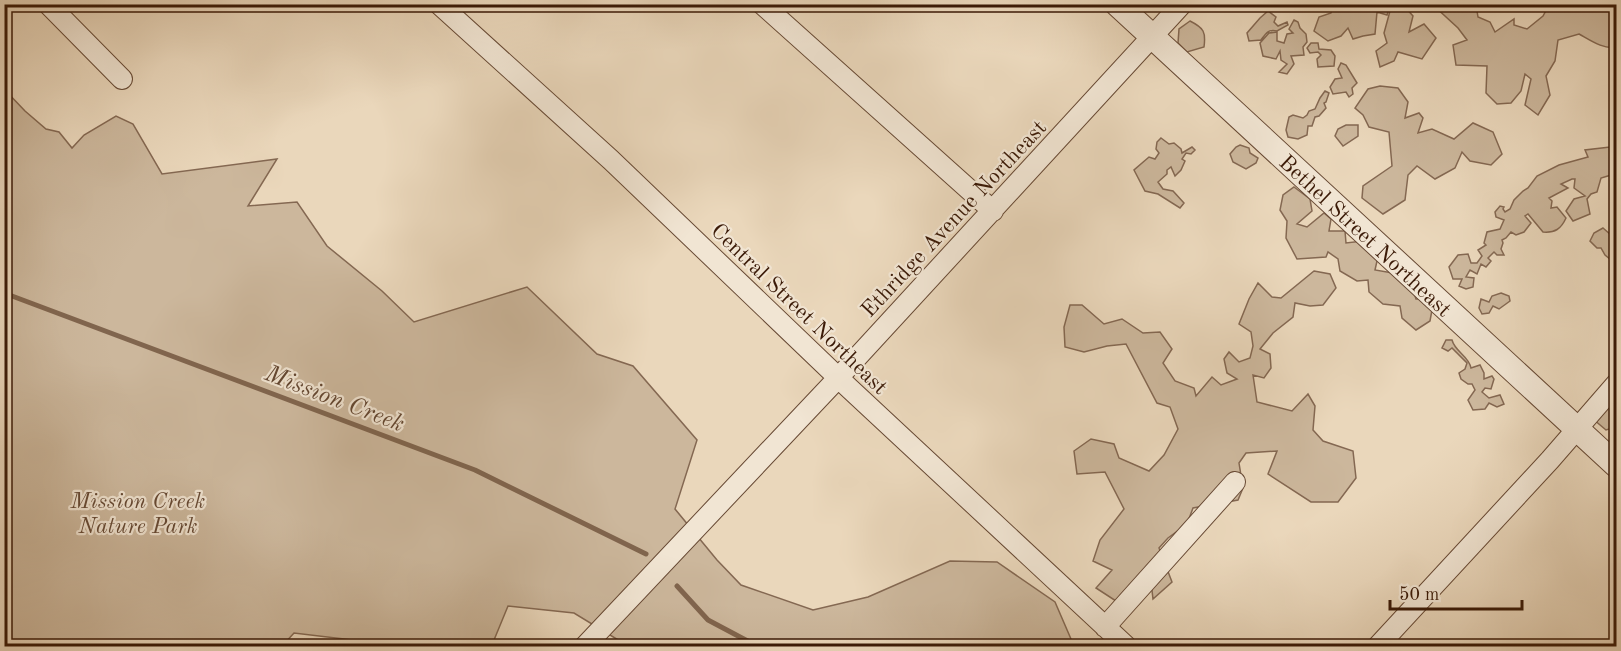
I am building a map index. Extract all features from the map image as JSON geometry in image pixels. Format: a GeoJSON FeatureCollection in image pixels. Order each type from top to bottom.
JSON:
{"type":"FeatureCollection","features":[{"type":"Feature","properties":{"kind":"street"},"geometry":{"type":"LineString","coordinates":[[48,4],[122,79]]}},
{"type":"Feature","properties":{"kind":"street","name":"Central Street Northeast"},"geometry":{"type":"LineString","coordinates":[[439,4],[611,160],[838,378],[1126,646]]}},
{"type":"Feature","properties":{"kind":"street"},"geometry":{"type":"LineString","coordinates":[[762,4],[993,210]]}},
{"type":"Feature","properties":{"kind":"street","name":"Bethel Street Northeast"},"geometry":{"type":"LineString","coordinates":[[1117,4],[1617,465]]}},
{"type":"Feature","properties":{"kind":"street","name":"Ethridge Avenue Northeast"},"geometry":{"type":"LineString","coordinates":[[585,646],[838,378],[1182,4]]}},
{"type":"Feature","properties":{"kind":"street"},"geometry":{"type":"LineString","coordinates":[[1378,646],[1617,384]]}},
{"type":"Feature","properties":{"kind":"street"},"geometry":{"type":"LineString","coordinates":[[1105,627],[1235,482]]}},
{"type":"Feature","properties":{"kind":"green space"},"geometry":{"type":"Polygon","coordinates":[[[1333,4],[1390,5],[1387,15],[1377,12],[1375,34],[1353,39],[1348,28],[1341,36],[1328,41],[1314,31],[1319,17],[1331,13],[1333,4]]]}},
{"type":"Feature","properties":{"kind":"green space"},"geometry":{"type":"Polygon","coordinates":[[[1433,5],[1476,5],[1478,17],[1490,22],[1495,32],[1514,19],[1514,25],[1527,29],[1543,16],[1549,5],[1616,5],[1616,47],[1602,46],[1579,34],[1558,40],[1555,61],[1546,76],[1550,95],[1538,115],[1525,105],[1531,79],[1525,74],[1521,91],[1511,103],[1497,104],[1486,93],[1487,66],[1456,65],[1453,45],[1467,40],[1458,28],[1433,5]]]}},
{"type":"Feature","properties":{"kind":"green space"},"geometry":{"type":"Polygon","coordinates":[[[1404,6],[1413,16],[1409,32],[1424,24],[1436,38],[1422,59],[1398,52],[1394,61],[1380,67],[1376,51],[1387,43],[1384,33],[1390,11],[1404,6]]]}},
{"type":"Feature","properties":{"kind":"green space"},"geometry":{"type":"Polygon","coordinates":[[[1268,11],[1276,17],[1274,22],[1278,26],[1287,22],[1288,25],[1277,31],[1269,31],[1261,40],[1249,41],[1247,33],[1268,11]]]}},
{"type":"Feature","properties":{"kind":"green space"},"geometry":{"type":"Polygon","coordinates":[[[1294,20],[1306,34],[1307,42],[1303,47],[1304,55],[1291,56],[1294,64],[1287,74],[1279,72],[1287,64],[1281,60],[1280,51],[1276,59],[1263,56],[1260,43],[1269,33],[1277,32],[1277,41],[1284,43],[1287,34],[1293,33],[1289,29],[1294,20]]]}},
{"type":"Feature","properties":{"kind":"green space"},"geometry":{"type":"Polygon","coordinates":[[[1190,21],[1203,31],[1205,42],[1204,47],[1187,52],[1178,43],[1179,29],[1190,21]]]}},
{"type":"Feature","properties":{"kind":"green space"},"geometry":{"type":"Polygon","coordinates":[[[1311,43],[1318,43],[1319,49],[1331,50],[1335,56],[1334,66],[1318,67],[1317,59],[1321,55],[1318,52],[1310,53],[1307,48],[1311,43]]]}},
{"type":"Feature","properties":{"kind":"green space"},"geometry":{"type":"Polygon","coordinates":[[[1341,63],[1346,65],[1357,83],[1352,88],[1353,94],[1349,97],[1346,92],[1333,94],[1330,87],[1335,79],[1342,78],[1338,69],[1341,63]]]}},
{"type":"Feature","properties":{"kind":"green space"},"geometry":{"type":"Polygon","coordinates":[[[1380,86],[1398,88],[1408,102],[1405,118],[1419,113],[1423,118],[1418,133],[1432,129],[1454,139],[1473,123],[1493,132],[1502,154],[1491,165],[1470,161],[1462,152],[1455,168],[1435,179],[1417,166],[1408,175],[1405,200],[1383,214],[1362,198],[1363,186],[1392,166],[1389,132],[1369,127],[1363,115],[1355,108],[1368,89],[1380,86]]]}},
{"type":"Feature","properties":{"kind":"green space","name":"Mission Creek Nature Park"},"geometry":{"type":"Polygon","coordinates":[[[4,89],[46,129],[59,132],[72,148],[84,135],[116,116],[133,124],[162,174],[277,159],[248,206],[297,202],[327,246],[382,291],[414,322],[527,287],[597,354],[633,366],[697,440],[675,509],[741,585],[813,610],[868,597],[950,561],[997,562],[1055,602],[1074,646],[628,646],[574,613],[508,606],[494,640],[489,640],[495,646],[428,646],[421,640],[361,641],[294,633],[282,646],[5,646],[4,89]]]}},
{"type":"Feature","properties":{"kind":"green space"},"geometry":{"type":"Polygon","coordinates":[[[1325,91],[1329,93],[1324,103],[1326,108],[1315,117],[1312,126],[1308,126],[1307,135],[1298,139],[1288,137],[1286,130],[1289,117],[1293,115],[1303,118],[1309,111],[1315,109],[1325,91]]]}},
{"type":"Feature","properties":{"kind":"green space"},"geometry":{"type":"Polygon","coordinates":[[[1346,125],[1358,125],[1358,136],[1343,146],[1335,136],[1338,129],[1346,125]]]}},
{"type":"Feature","properties":{"kind":"green space"},"geometry":{"type":"Polygon","coordinates":[[[1161,138],[1169,144],[1174,143],[1182,153],[1192,147],[1195,150],[1191,154],[1186,153],[1182,159],[1185,161],[1181,170],[1175,176],[1171,167],[1158,182],[1163,189],[1173,191],[1184,203],[1180,208],[1158,194],[1145,191],[1134,170],[1149,157],[1155,159],[1159,153],[1156,149],[1157,142],[1161,138]]]}},
{"type":"Feature","properties":{"kind":"green space"},"geometry":{"type":"Polygon","coordinates":[[[1240,145],[1249,148],[1250,153],[1258,158],[1256,163],[1246,169],[1233,162],[1230,154],[1240,145]]]}},
{"type":"Feature","properties":{"kind":"green space"},"geometry":{"type":"Polygon","coordinates":[[[1610,147],[1616,155],[1616,168],[1611,175],[1601,178],[1597,192],[1591,194],[1587,199],[1590,214],[1573,221],[1566,211],[1574,199],[1585,196],[1574,188],[1575,179],[1561,184],[1568,188],[1549,198],[1552,201],[1551,208],[1557,207],[1566,218],[1560,228],[1551,232],[1543,232],[1528,214],[1525,216],[1531,223],[1524,232],[1516,235],[1511,232],[1502,240],[1501,249],[1504,255],[1497,255],[1494,252],[1488,258],[1491,261],[1486,267],[1481,264],[1477,274],[1470,270],[1466,277],[1474,278],[1473,287],[1466,289],[1459,286],[1462,279],[1453,279],[1449,267],[1458,255],[1468,254],[1471,263],[1477,263],[1482,256],[1478,250],[1486,245],[1484,243],[1487,232],[1500,229],[1504,220],[1496,217],[1495,212],[1500,206],[1504,207],[1505,212],[1510,209],[1514,200],[1528,188],[1537,176],[1559,165],[1588,157],[1585,150],[1610,147]]]}},
{"type":"Feature","properties":{"kind":"green space"},"geometry":{"type":"Polygon","coordinates":[[[1294,187],[1310,199],[1312,211],[1297,224],[1307,227],[1324,213],[1331,219],[1329,231],[1345,231],[1346,243],[1363,241],[1379,252],[1375,270],[1404,275],[1416,299],[1434,299],[1430,321],[1416,330],[1402,318],[1400,306],[1383,304],[1369,292],[1368,280],[1357,281],[1340,271],[1338,259],[1328,252],[1326,257],[1297,259],[1286,238],[1287,221],[1280,210],[1283,195],[1294,187]]]}},
{"type":"Feature","properties":{"kind":"green space"},"geometry":{"type":"Polygon","coordinates":[[[1603,228],[1611,235],[1616,234],[1616,264],[1605,255],[1601,248],[1597,248],[1590,241],[1594,233],[1603,228]]]}},
{"type":"Feature","properties":{"kind":"green space"},"geometry":{"type":"Polygon","coordinates":[[[1314,271],[1330,274],[1336,288],[1323,305],[1310,306],[1295,303],[1293,317],[1273,333],[1260,349],[1270,354],[1271,368],[1264,378],[1253,375],[1257,402],[1292,411],[1308,394],[1315,406],[1313,430],[1323,441],[1353,451],[1356,478],[1338,502],[1311,502],[1268,474],[1277,451],[1246,453],[1239,463],[1243,488],[1238,500],[1193,508],[1187,524],[1159,548],[1172,582],[1153,599],[1149,565],[1119,603],[1096,588],[1112,570],[1093,561],[1100,540],[1124,509],[1105,472],[1077,474],[1074,451],[1091,439],[1114,444],[1119,458],[1149,471],[1164,455],[1178,429],[1170,407],[1157,403],[1126,344],[1084,352],[1065,347],[1064,327],[1070,305],[1082,305],[1104,324],[1122,319],[1143,333],[1160,332],[1172,349],[1163,363],[1175,381],[1194,388],[1196,396],[1212,377],[1221,385],[1237,379],[1227,373],[1224,359],[1229,352],[1239,362],[1250,358],[1253,346],[1251,332],[1239,324],[1258,283],[1272,297],[1281,298],[1314,271]]]}},
{"type":"Feature","properties":{"kind":"green space"},"geometry":{"type":"Polygon","coordinates":[[[1501,293],[1509,296],[1510,301],[1499,309],[1493,306],[1489,313],[1482,314],[1479,308],[1481,299],[1489,302],[1492,296],[1501,293]]]}},
{"type":"Feature","properties":{"kind":"green space"},"geometry":{"type":"Polygon","coordinates":[[[1446,340],[1452,340],[1456,348],[1468,360],[1471,368],[1480,365],[1484,379],[1492,376],[1494,379],[1491,389],[1485,388],[1482,392],[1489,398],[1500,395],[1504,404],[1497,407],[1489,403],[1485,409],[1473,410],[1468,400],[1475,390],[1472,384],[1461,379],[1459,373],[1465,369],[1467,363],[1452,348],[1448,351],[1442,348],[1446,340]]]}},
{"type":"Feature","properties":{"kind":"green space"},"geometry":{"type":"Polygon","coordinates":[[[1611,401],[1616,404],[1616,427],[1606,430],[1593,419],[1611,401]]]}},
{"type":"Feature","properties":{"kind":"waterway","name":"Mission Creek"},"geometry":{"type":"LineString","coordinates":[[4,293],[475,470],[646,554]]}},
{"type":"Feature","properties":{"kind":"waterway","name":"Mission Creek"},"geometry":{"type":"LineString","coordinates":[[677,586],[708,620],[757,646]]}}]}
